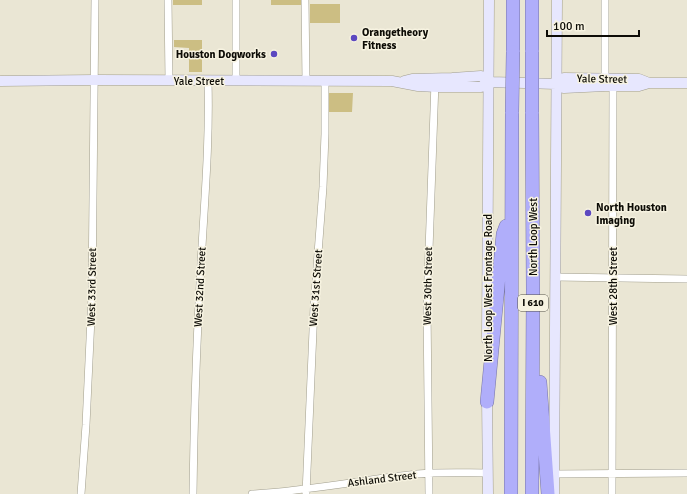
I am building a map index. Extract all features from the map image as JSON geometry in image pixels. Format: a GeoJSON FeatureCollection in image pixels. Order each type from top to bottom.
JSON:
{"type":"FeatureCollection","features":[{"type":"Feature","properties":{"kind":"highway","name":"North Loop West"},"geometry":{"type":"LineString","coordinates":[[511,494],[513,0]]}},
{"type":"Feature","properties":{"kind":"highway","name":"North Loop West"},"geometry":{"type":"LineString","coordinates":[[532,0],[532,494]]}},
{"type":"Feature","properties":{"kind":"highway"},"geometry":{"type":"LineString","coordinates":[[487,402],[503,234],[511,207]]}},
{"type":"Feature","properties":{"kind":"highway"},"geometry":{"type":"LineString","coordinates":[[533,288],[548,494]]}},
{"type":"Feature","properties":{"kind":"main road","name":"North Loop West Frontage Road"},"geometry":{"type":"LineString","coordinates":[[488,494],[489,0]]}},
{"type":"Feature","properties":{"kind":"main road"},"geometry":{"type":"LineString","coordinates":[[554,494],[557,0]]}},
{"type":"Feature","properties":{"kind":"main road","name":"Yale Street"},"geometry":{"type":"LineString","coordinates":[[0,81],[326,81],[399,82],[418,86],[435,82],[481,87],[489,82],[556,84],[564,88],[609,82],[639,86],[649,83],[687,83]]}},
{"type":"Feature","properties":{"kind":"street","name":"West 33rd Street"},"geometry":{"type":"LineString","coordinates":[[81,494],[92,296],[96,0]]}},
{"type":"Feature","properties":{"kind":"street"},"geometry":{"type":"LineString","coordinates":[[168,0],[169,80]]}},
{"type":"Feature","properties":{"kind":"street"},"geometry":{"type":"LineString","coordinates":[[236,0],[236,81]]}},
{"type":"Feature","properties":{"kind":"street"},"geometry":{"type":"LineString","coordinates":[[305,0],[306,81]]}},
{"type":"Feature","properties":{"kind":"street","name":"West 28th Street"},"geometry":{"type":"LineString","coordinates":[[605,0],[609,82],[613,278],[612,494]]}},
{"type":"Feature","properties":{"kind":"street","name":"West 32nd Street"},"geometry":{"type":"LineString","coordinates":[[193,494],[200,270],[208,151],[208,81]]}},
{"type":"Feature","properties":{"kind":"street","name":"West 31st Street"},"geometry":{"type":"LineString","coordinates":[[306,491],[314,307],[323,187],[326,81]]}},
{"type":"Feature","properties":{"kind":"street","name":"West 30th Street"},"geometry":{"type":"LineString","coordinates":[[428,494],[426,306],[435,82]]}},
{"type":"Feature","properties":{"kind":"street"},"geometry":{"type":"LineString","coordinates":[[555,277],[687,278]]}},
{"type":"Feature","properties":{"kind":"street","name":"Ashland Street"},"geometry":{"type":"LineString","coordinates":[[252,494],[306,491],[428,474],[488,473]]}},
{"type":"Feature","properties":{"kind":"street"},"geometry":{"type":"LineString","coordinates":[[554,474],[687,474]]}},
{"type":"Feature","properties":{"kind":"shaded area"},"geometry":{"type":"Polygon","coordinates":[[[173,0],[202,0],[202,5],[173,5],[173,0]]]}},
{"type":"Feature","properties":{"kind":"shaded area"},"geometry":{"type":"Polygon","coordinates":[[[271,0],[302,0],[302,5],[271,5],[271,0]]]}},
{"type":"Feature","properties":{"kind":"shaded area"},"geometry":{"type":"Polygon","coordinates":[[[310,4],[340,4],[340,23],[310,23],[310,4]]]}},
{"type":"Feature","properties":{"kind":"shaded area"},"geometry":{"type":"Polygon","coordinates":[[[174,40],[202,40],[202,72],[189,72],[189,48],[174,47],[174,40]]]}},
{"type":"Feature","properties":{"kind":"shaded area"},"geometry":{"type":"Polygon","coordinates":[[[329,93],[353,93],[352,112],[328,112],[329,93]]]}},
{"type":"Feature","properties":{"kind":"place","name":"Orangetheory Fitness"},"geometry":{"type":"Point","coordinates":[354,38]}},
{"type":"Feature","properties":{"kind":"place","name":"Houston Dogworks"},"geometry":{"type":"Point","coordinates":[274,54]}},
{"type":"Feature","properties":{"kind":"place","name":"North Houston Imaging"},"geometry":{"type":"Point","coordinates":[588,213]}}]}
